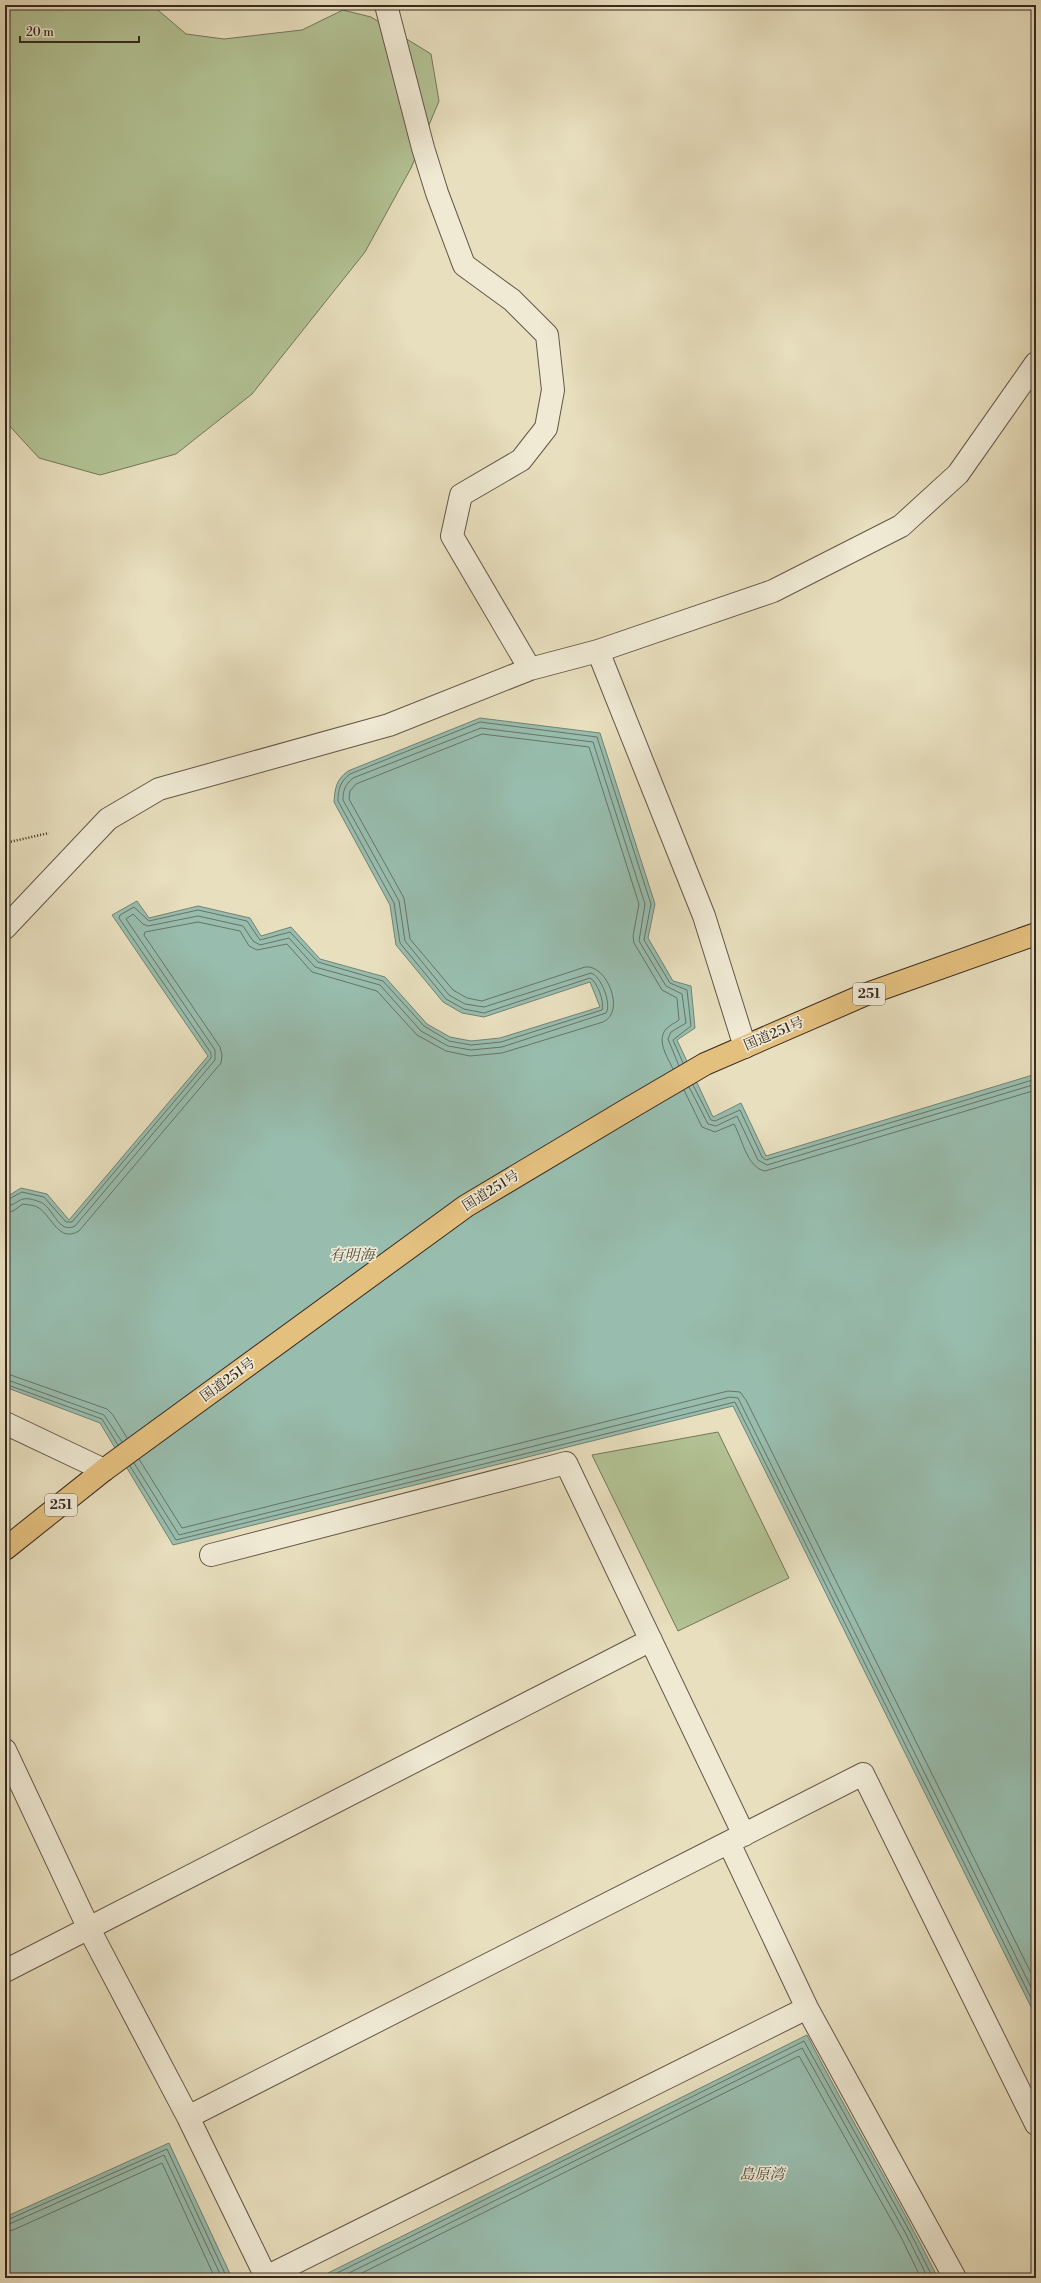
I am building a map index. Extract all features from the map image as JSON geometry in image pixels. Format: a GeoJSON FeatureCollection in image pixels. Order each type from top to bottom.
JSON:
{"type":"FeatureCollection","features":[{"type":"Feature","properties":{"kind":"highway","name":"国道251号"},"geometry":{"type":"LineString","coordinates":[[5,1549],[110,1466],[466,1206],[630,1108],[706,1064],[864,995],[1036,934]]}},
{"type":"Feature","properties":{"kind":"street"},"geometry":{"type":"LineString","coordinates":[[386,5],[436,193],[464,265],[512,300],[547,335],[553,390],[546,428],[521,460],[461,495],[452,536],[530,669]]}},
{"type":"Feature","properties":{"kind":"street"},"geometry":{"type":"LineString","coordinates":[[5,928],[108,819],[159,789],[389,725],[530,669],[598,651],[773,591],[901,526],[958,474],[1036,364]]}},
{"type":"Feature","properties":{"kind":"street"},"geometry":{"type":"LineString","coordinates":[[598,651],[704,916],[745,1047]]}},
{"type":"Feature","properties":{"kind":"street"},"geometry":{"type":"LineString","coordinates":[[5,1423],[110,1466]]}},
{"type":"Feature","properties":{"kind":"street"},"geometry":{"type":"LineString","coordinates":[[211,1555],[566,1463],[651,1640],[737,1839],[807,2008],[955,2278]]}},
{"type":"Feature","properties":{"kind":"street"},"geometry":{"type":"LineString","coordinates":[[5,1971],[651,1640]]}},
{"type":"Feature","properties":{"kind":"street"},"geometry":{"type":"LineString","coordinates":[[5,1750],[89,1929],[188,2117],[266,2277],[807,2008]]}},
{"type":"Feature","properties":{"kind":"street"},"geometry":{"type":"LineString","coordinates":[[188,2117],[863,1774],[1036,2124]]}},
{"type":"Feature","properties":{"kind":"shaded area"},"geometry":{"type":"Polygon","coordinates":[[[5,5],[152,5],[186,34],[224,39],[302,30],[343,10],[371,17],[431,54],[439,101],[411,168],[365,252],[252,394],[176,454],[100,475],[39,458],[5,421],[5,5]]]}},
{"type":"Feature","properties":{"kind":"shaded area"},"geometry":{"type":"Polygon","coordinates":[[[718,1432],[789,1578],[678,1631],[592,1455],[718,1432]]]}},
{"type":"Feature","properties":{"kind":"water","name":"有明海"},"geometry":{"type":"Polygon","coordinates":[[[480,718],[600,733],[655,904],[648,938],[673,981],[691,986],[695,1028],[677,1040],[713,1117],[741,1103],[766,1156],[1036,1074],[1036,2017],[733,1406],[173,1545],[100,1423],[5,1387],[5,1198],[21,1188],[47,1194],[69,1220],[208,1056],[112,915],[137,901],[149,918],[198,906],[250,918],[261,936],[291,927],[320,959],[385,977],[427,1024],[450,1037],[471,1041],[500,1038],[600,1007],[590,982],[484,1017],[462,1013],[443,1002],[396,945],[390,905],[334,802],[337,785],[344,774],[348,771],[480,718]]]}},
{"type":"Feature","properties":{"kind":"water","name":"島原湾"},"geometry":{"type":"Polygon","coordinates":[[[807,2035],[938,2278],[318,2278],[807,2035]]]}},
{"type":"Feature","properties":{"kind":"water"},"geometry":{"type":"Polygon","coordinates":[[[169,2143],[232,2278],[5,2278],[5,2217],[169,2143]]]}}]}
